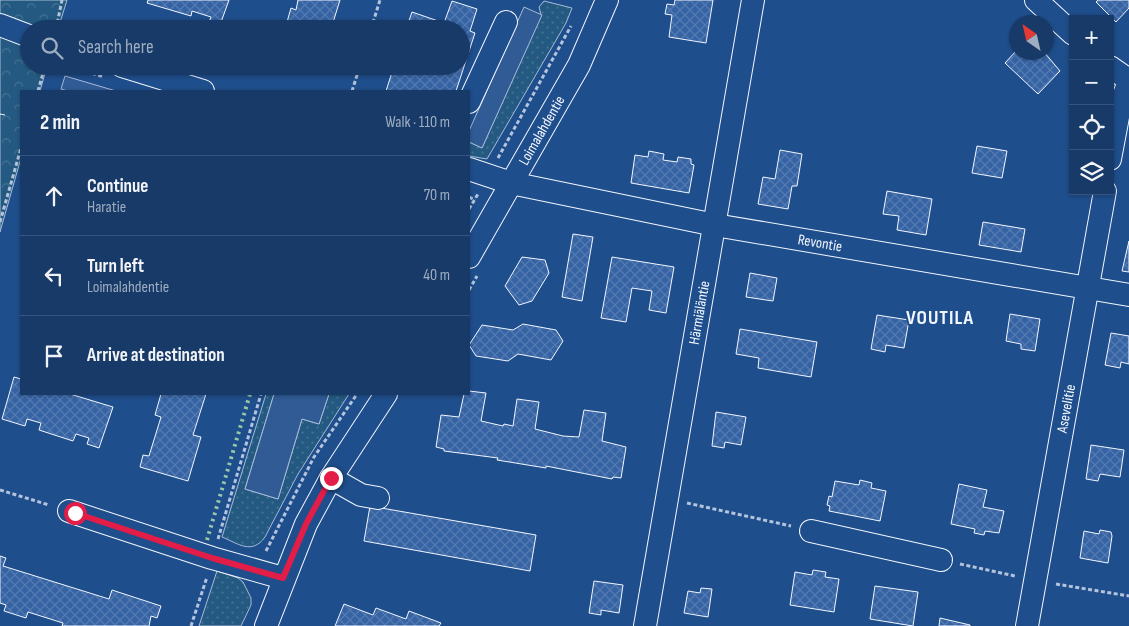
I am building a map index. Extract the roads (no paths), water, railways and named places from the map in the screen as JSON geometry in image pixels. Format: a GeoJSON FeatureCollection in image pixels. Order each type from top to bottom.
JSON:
{"type":"FeatureCollection","features":[{"type":"Feature","properties":{"kind":"street","name":"Loimalahdentie"},"geometry":{"type":"LineString","coordinates":[[470,255],[579,65],[607,0]]}},
{"type":"Feature","properties":{"kind":"street","name":"Härmiäläntie"},"geometry":{"type":"LineString","coordinates":[[645,626],[753,0]]}},
{"type":"Feature","properties":{"kind":"street"},"geometry":{"type":"LineString","coordinates":[[1036,0],[1069,30]]}},
{"type":"Feature","properties":{"kind":"street"},"geometry":{"type":"LineString","coordinates":[[470,100],[506,22]]}},
{"type":"Feature","properties":{"kind":"street"},"geometry":{"type":"LineString","coordinates":[[0,25],[20,33]]}},
{"type":"Feature","properties":{"kind":"street"},"geometry":{"type":"LineString","coordinates":[[1112,150],[1120,106],[1129,80],[1114,70]]}},
{"type":"Feature","properties":{"kind":"street"},"geometry":{"type":"LineString","coordinates":[[151,75],[200,90]]}},
{"type":"Feature","properties":{"kind":"street","name":"Revontie"},"geometry":{"type":"LineString","coordinates":[[478,172],[511,183],[715,225],[1129,295]]}},
{"type":"Feature","properties":{"kind":"street","name":"Asevelitie"},"geometry":{"type":"LineString","coordinates":[[1028,626],[1104,195]]}},
{"type":"Feature","properties":{"kind":"street"},"geometry":{"type":"LineString","coordinates":[[266,626],[283,578],[306,524],[331,478],[385,395]]}},
{"type":"Feature","properties":{"kind":"street"},"geometry":{"type":"LineString","coordinates":[[331,478],[361,495],[378,498]]}},
{"type":"Feature","properties":{"kind":"street"},"geometry":{"type":"LineString","coordinates":[[69,511],[212,558],[283,578]]}},
{"type":"Feature","properties":{"kind":"street"},"geometry":{"type":"LineString","coordinates":[[811,531],[942,560]]}},
{"type":"Feature","properties":{"kind":"district","name":"VOUTILA"},"geometry":{"type":"Point","coordinates":[940,318]}}]}
